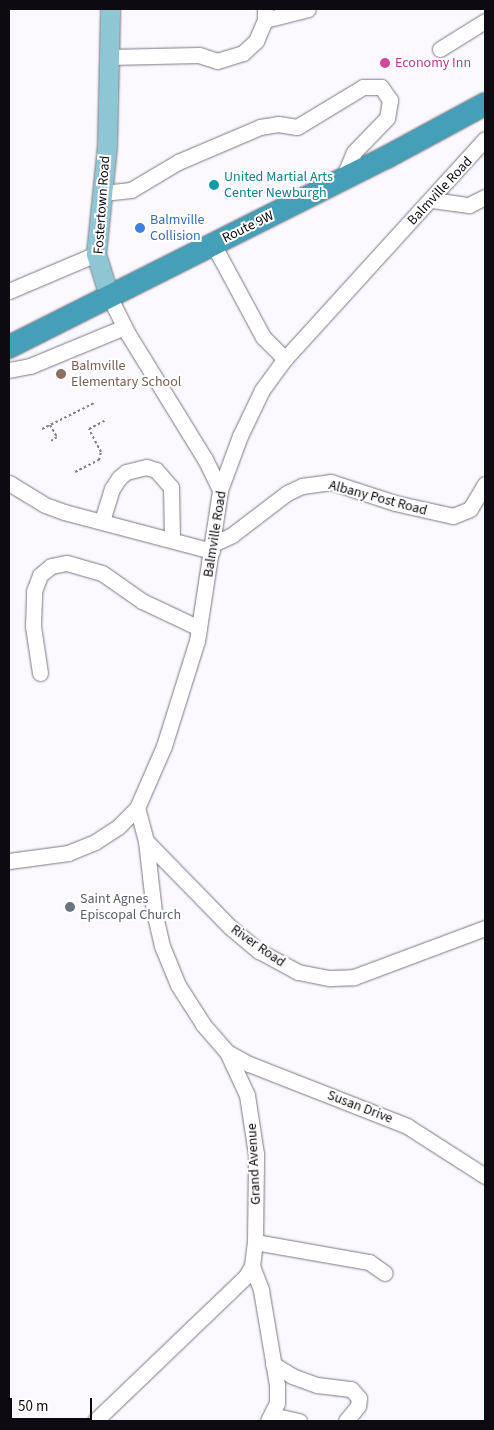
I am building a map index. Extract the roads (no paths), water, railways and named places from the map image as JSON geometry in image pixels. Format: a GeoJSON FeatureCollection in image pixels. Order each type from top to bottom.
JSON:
{"type":"FeatureCollection","features":[{"type":"Feature","properties":{"kind":"highway","name":"Route 9W"},"geometry":{"type":"LineString","coordinates":[[9,347],[342,180],[485,104]]}},
{"type":"Feature","properties":{"kind":"main road","name":"Fostertown Road"},"geometry":{"type":"LineString","coordinates":[[109,296],[96,254],[103,193],[110,9]]}},
{"type":"Feature","properties":{"kind":"street"},"geometry":{"type":"LineString","coordinates":[[109,58],[198,55],[216,61],[243,53],[256,41],[265,14],[308,9]]}},
{"type":"Feature","properties":{"kind":"street"},"geometry":{"type":"LineString","coordinates":[[440,49],[485,20],[479,9]]}},
{"type":"Feature","properties":{"kind":"street"},"geometry":{"type":"LineString","coordinates":[[103,193],[130,190],[178,162],[260,127],[278,124],[298,127],[363,87],[381,87],[390,100],[387,118],[354,152],[342,180]]}},
{"type":"Feature","properties":{"kind":"street","name":"Balmville Road"},"geometry":{"type":"LineString","coordinates":[[9,861],[68,852],[95,842],[118,827],[137,808],[164,746],[199,628],[213,548],[220,490],[240,436],[262,390],[285,358],[432,200],[485,138]]}},
{"type":"Feature","properties":{"kind":"street"},"geometry":{"type":"LineString","coordinates":[[432,200],[469,205],[485,197]]}},
{"type":"Feature","properties":{"kind":"street"},"geometry":{"type":"LineString","coordinates":[[213,244],[264,337],[285,358]]}},
{"type":"Feature","properties":{"kind":"street"},"geometry":{"type":"LineString","coordinates":[[9,291],[96,254]]}},
{"type":"Feature","properties":{"kind":"street","name":"Fostertown Road"},"geometry":{"type":"LineString","coordinates":[[109,296],[124,327],[205,459],[220,490]]}},
{"type":"Feature","properties":{"kind":"street"},"geometry":{"type":"LineString","coordinates":[[9,370],[30,366],[124,327]]}},
{"type":"Feature","properties":{"kind":"street"},"geometry":{"type":"LineString","coordinates":[[102,521],[116,498],[126,472],[146,468],[165,478],[171,487],[167,512],[172,540]]}},
{"type":"Feature","properties":{"kind":"street"},"geometry":{"type":"LineString","coordinates":[[9,482],[45,506],[172,540],[213,548]]}},
{"type":"Feature","properties":{"kind":"street","name":"Albany Post Road"},"geometry":{"type":"LineString","coordinates":[[213,548],[287,494],[302,486],[331,482],[395,503],[453,516],[470,509],[485,484]]}},
{"type":"Feature","properties":{"kind":"street"},"geometry":{"type":"LineString","coordinates":[[40,673],[33,626],[34,591],[40,575],[51,566],[67,564],[102,573],[142,601],[199,628]]}},
{"type":"Feature","properties":{"kind":"street","name":"Grand Avenue"},"geometry":{"type":"LineString","coordinates":[[137,808],[146,841],[154,912],[162,946],[178,985],[193,1010],[227,1052],[247,1095],[256,1154],[255,1242],[252,1266]]}},
{"type":"Feature","properties":{"kind":"street","name":"River Road"},"geometry":{"type":"LineString","coordinates":[[146,841],[230,927],[259,951],[298,972],[330,978],[354,977],[485,928]]}},
{"type":"Feature","properties":{"kind":"street","name":"Susan Drive"},"geometry":{"type":"LineString","coordinates":[[227,1052],[249,1064],[407,1126],[485,1176]]}},
{"type":"Feature","properties":{"kind":"street"},"geometry":{"type":"LineString","coordinates":[[255,1242],[369,1262],[385,1273]]}},
{"type":"Feature","properties":{"kind":"street"},"geometry":{"type":"LineString","coordinates":[[252,1266],[261,1290],[277,1394],[270,1418],[299,1421]]}},
{"type":"Feature","properties":{"kind":"street"},"geometry":{"type":"LineString","coordinates":[[95,1421],[227,1297],[252,1266]]}},
{"type":"Feature","properties":{"kind":"street"},"geometry":{"type":"LineString","coordinates":[[273,1364],[292,1376],[317,1385],[351,1389],[359,1398],[358,1406],[346,1421]]}},
{"type":"Feature","properties":{"kind":"place","name":"Economy Inn"},"geometry":{"type":"Point","coordinates":[385,63]}},
{"type":"Feature","properties":{"kind":"place","name":"United Martial Arts Center Newburgh"},"geometry":{"type":"Point","coordinates":[214,185]}},
{"type":"Feature","properties":{"kind":"place","name":"Balmville Collision"},"geometry":{"type":"Point","coordinates":[140,228]}},
{"type":"Feature","properties":{"kind":"place","name":"Balmville Elementary School"},"geometry":{"type":"Point","coordinates":[61,374]}},
{"type":"Feature","properties":{"kind":"place","name":"Saint Agnes Episcopal Church"},"geometry":{"type":"Point","coordinates":[70,907]}}]}
